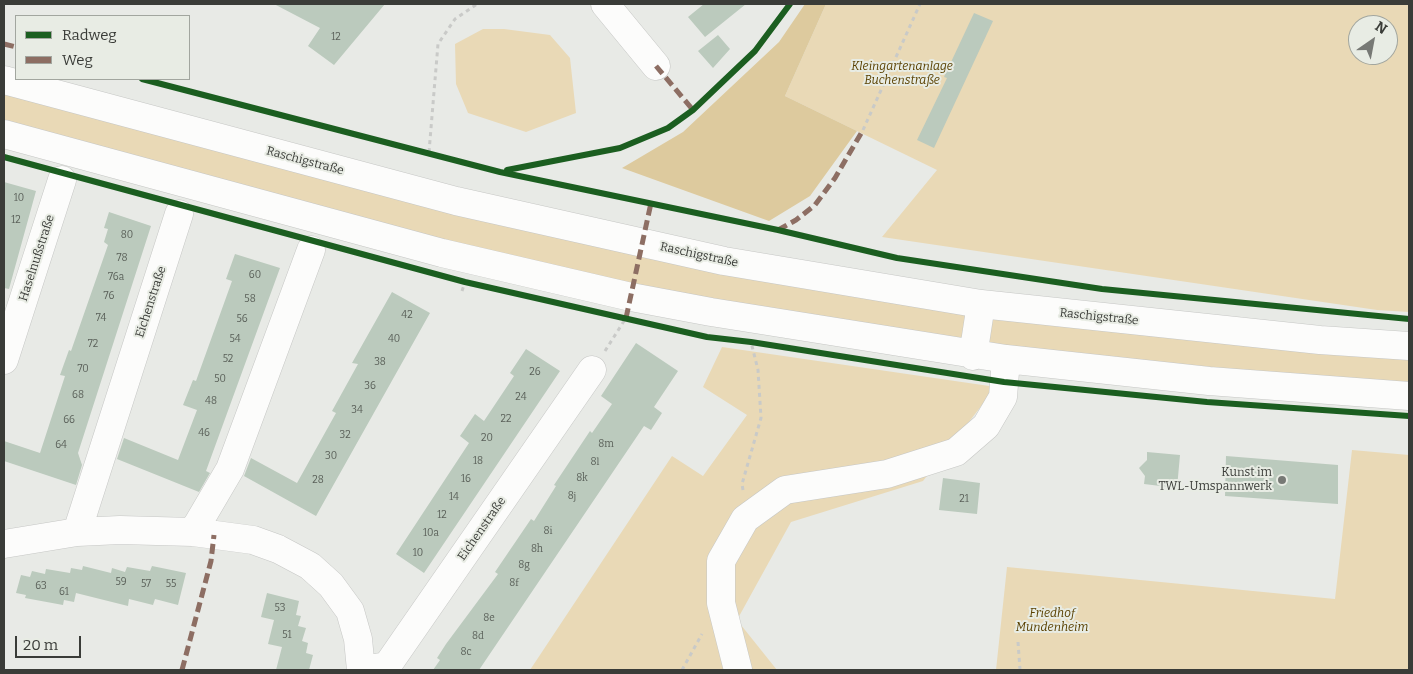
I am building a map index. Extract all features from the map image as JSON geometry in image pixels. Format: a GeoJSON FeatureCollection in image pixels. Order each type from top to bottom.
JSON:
{"type":"FeatureCollection","features":[{"type":"Feature","properties":{"kind":"street"},"geometry":{"type":"LineString","coordinates":[[604,4],[656,66]]}},
{"type":"Feature","properties":{"kind":"street","name":"Raschigstraße"},"geometry":{"type":"LineString","coordinates":[[4,80],[456,201],[724,261],[981,304],[1320,340],[1409,346]]}},
{"type":"Feature","properties":{"kind":"street"},"geometry":{"type":"LineString","coordinates":[[4,134],[442,253],[631,297],[711,312],[1006,360],[1208,381],[1409,396]]}},
{"type":"Feature","properties":{"kind":"street","name":"Haselnußstraße"},"geometry":{"type":"LineString","coordinates":[[6,343],[62,180]]}},
{"type":"Feature","properties":{"kind":"street","name":"Eichenstraße"},"geometry":{"type":"LineString","coordinates":[[76,532],[179,214]]}},
{"type":"Feature","properties":{"kind":"street"},"geometry":{"type":"LineString","coordinates":[[193,532],[230,469],[311,250]]}},
{"type":"Feature","properties":{"kind":"street"},"geometry":{"type":"LineString","coordinates":[[973,356],[981,304]]}},
{"type":"Feature","properties":{"kind":"street"},"geometry":{"type":"LineString","coordinates":[[738,670],[721,603],[721,561],[745,519],[785,490],[887,474],[956,452],[986,426],[1003,397],[1006,360]]}},
{"type":"Feature","properties":{"kind":"street","name":"Eichenstraße"},"geometry":{"type":"LineString","coordinates":[[4,544],[76,532],[193,532],[253,540],[310,566],[330,585],[350,611],[358,639],[361,670],[387,666],[592,370]]}},
{"type":"Feature","properties":{"kind":"path"},"geometry":{"type":"LineString","coordinates":[[429,152],[438,44],[455,20],[477,4]]}},
{"type":"Feature","properties":{"kind":"path"},"geometry":{"type":"LineString","coordinates":[[863,130],[920,4]]}},
{"type":"Feature","properties":{"kind":"path"},"geometry":{"type":"LineString","coordinates":[[462,291],[465,282]]}},
{"type":"Feature","properties":{"kind":"path"},"geometry":{"type":"LineString","coordinates":[[592,370],[626,318]]}},
{"type":"Feature","properties":{"kind":"path"},"geometry":{"type":"LineString","coordinates":[[745,519],[742,484],[761,418],[758,370],[751,342]]}},
{"type":"Feature","properties":{"kind":"path"},"geometry":{"type":"LineString","coordinates":[[682,670],[721,603]]}},
{"type":"Feature","properties":{"kind":"path"},"geometry":{"type":"LineString","coordinates":[[1018,642],[1020,670]]}},
{"type":"Feature","properties":{"kind":"green space","name":"Kleingartenanlage Buchenstraße"},"geometry":{"type":"Polygon","coordinates":[[[826,4],[1409,4],[1409,312],[1377,310],[882,237],[937,170],[785,96],[826,4]]]}},
{"type":"Feature","properties":{"kind":"green space"},"geometry":{"type":"Polygon","coordinates":[[[483,29],[504,29],[550,35],[570,58],[576,113],[526,132],[468,113],[456,84],[455,44],[483,29]]]}},
{"type":"Feature","properties":{"kind":"green space"},"geometry":{"type":"Polygon","coordinates":[[[4,80],[724,261],[1409,346],[1409,396],[711,312],[4,134],[4,80]]]}},
{"type":"Feature","properties":{"kind":"green space"},"geometry":{"type":"Polygon","coordinates":[[[722,347],[996,387],[923,481],[791,522],[737,620],[777,670],[530,670],[672,456],[703,476],[747,415],[703,387],[722,347]]]}},
{"type":"Feature","properties":{"kind":"green space","name":"Friedhof Mundenheim"},"geometry":{"type":"Polygon","coordinates":[[[1352,450],[1409,455],[1409,670],[996,670],[1007,567],[1335,599],[1352,450]]]}},
{"type":"Feature","properties":{"kind":"shaded area"},"geometry":{"type":"Polygon","coordinates":[[[805,4],[826,4],[785,96],[857,131],[810,196],[769,221],[622,168],[683,132],[779,42],[805,4]]]}},
{"type":"Feature","properties":{"kind":"building"},"geometry":{"type":"Polygon","coordinates":[[[274,4],[385,4],[334,65],[308,46],[320,28],[274,4]]]}},
{"type":"Feature","properties":{"kind":"building"},"geometry":{"type":"Polygon","coordinates":[[[704,4],[746,4],[705,37],[688,17],[704,4]]]}},
{"type":"Feature","properties":{"kind":"building"},"geometry":{"type":"Polygon","coordinates":[[[974,13],[993,21],[934,148],[917,140],[947,78],[944,77],[974,13]]]}},
{"type":"Feature","properties":{"kind":"building"},"geometry":{"type":"Polygon","coordinates":[[[718,35],[730,49],[713,68],[698,51],[718,35]]]}},
{"type":"Feature","properties":{"kind":"building"},"geometry":{"type":"Polygon","coordinates":[[[4,182],[36,191],[9,289],[4,288],[4,182]]]}},
{"type":"Feature","properties":{"kind":"building"},"geometry":{"type":"Polygon","coordinates":[[[109,212],[151,226],[78,453],[82,465],[76,485],[4,461],[4,441],[40,453],[65,376],[60,375],[69,350],[71,351],[108,245],[104,242],[108,229],[104,228],[109,212]]]}},
{"type":"Feature","properties":{"kind":"building"},"geometry":{"type":"Polygon","coordinates":[[[235,254],[280,268],[206,471],[210,473],[199,492],[117,459],[124,438],[178,460],[197,410],[183,405],[193,380],[196,381],[232,281],[226,279],[235,254]]]}},
{"type":"Feature","properties":{"kind":"building"},"geometry":{"type":"Polygon","coordinates":[[[392,292],[430,313],[316,516],[244,476],[251,458],[297,483],[336,413],[332,411],[358,364],[352,363],[392,292]]]}},
{"type":"Feature","properties":{"kind":"building"},"geometry":{"type":"Polygon","coordinates":[[[636,343],[678,371],[654,407],[662,413],[651,430],[644,426],[479,670],[433,670],[440,660],[437,658],[446,644],[498,574],[495,572],[531,519],[534,521],[556,486],[554,485],[590,431],[592,433],[612,404],[601,396],[636,343]]]}},
{"type":"Feature","properties":{"kind":"building"},"geometry":{"type":"Polygon","coordinates":[[[526,349],[560,371],[424,573],[396,554],[469,443],[460,436],[475,414],[484,421],[514,376],[510,373],[526,349]]]}},
{"type":"Feature","properties":{"kind":"building"},"geometry":{"type":"Polygon","coordinates":[[[1147,452],[1180,455],[1177,488],[1144,484],[1145,476],[1139,468],[1147,460],[1147,452]]]}},
{"type":"Feature","properties":{"kind":"building","name":"Kunst im TWL-Umspannwerk"},"geometry":{"type":"Polygon","coordinates":[[[1226,456],[1338,465],[1338,504],[1225,496],[1226,456]]]}},
{"type":"Feature","properties":{"kind":"building"},"geometry":{"type":"Polygon","coordinates":[[[943,478],[980,483],[977,514],[939,510],[943,478]]]}},
{"type":"Feature","properties":{"kind":"building"},"geometry":{"type":"Polygon","coordinates":[[[83,566],[111,573],[112,568],[125,572],[127,567],[150,571],[152,566],[186,573],[178,605],[155,599],[153,605],[129,599],[128,606],[76,593],[74,602],[64,600],[63,605],[25,598],[26,595],[16,593],[21,575],[30,577],[32,571],[45,574],[46,569],[70,573],[71,568],[82,570],[83,566]]]}},
{"type":"Feature","properties":{"kind":"building"},"geometry":{"type":"Polygon","coordinates":[[[267,593],[299,601],[296,615],[301,616],[298,626],[306,628],[302,641],[308,643],[306,653],[313,655],[309,670],[276,670],[282,647],[268,644],[274,620],[261,617],[267,593]]]}},
{"type":"Feature","properties":{"kind":"marked path"},"geometry":{"type":"LineString","coordinates":[[4,44],[15,47]]}},
{"type":"Feature","properties":{"kind":"marked path"},"geometry":{"type":"LineString","coordinates":[[656,66],[693,110]]}},
{"type":"Feature","properties":{"kind":"marked path"},"geometry":{"type":"LineString","coordinates":[[778,230],[796,220],[815,205],[835,178],[863,130]]}},
{"type":"Feature","properties":{"kind":"marked path"},"geometry":{"type":"LineString","coordinates":[[626,318],[651,203]]}},
{"type":"Feature","properties":{"kind":"marked path"},"geometry":{"type":"LineString","coordinates":[[182,670],[211,561],[214,535]]}},
{"type":"Feature","properties":{"kind":"cycle path"},"geometry":{"type":"LineString","coordinates":[[507,170],[620,148],[668,128],[693,110],[755,51],[790,4]]}},
{"type":"Feature","properties":{"kind":"cycle path"},"geometry":{"type":"LineString","coordinates":[[146,80],[500,172],[778,230],[897,258],[1102,289],[1409,319]]}},
{"type":"Feature","properties":{"kind":"cycle path"},"geometry":{"type":"LineString","coordinates":[[4,157],[465,282],[707,337],[751,342],[1004,382],[1207,402],[1409,416]]}},
{"type":"Feature","properties":{"kind":"place","name":"Kunst im TWL-Umspannwerk"},"geometry":{"type":"Point","coordinates":[1282,480]}}]}
